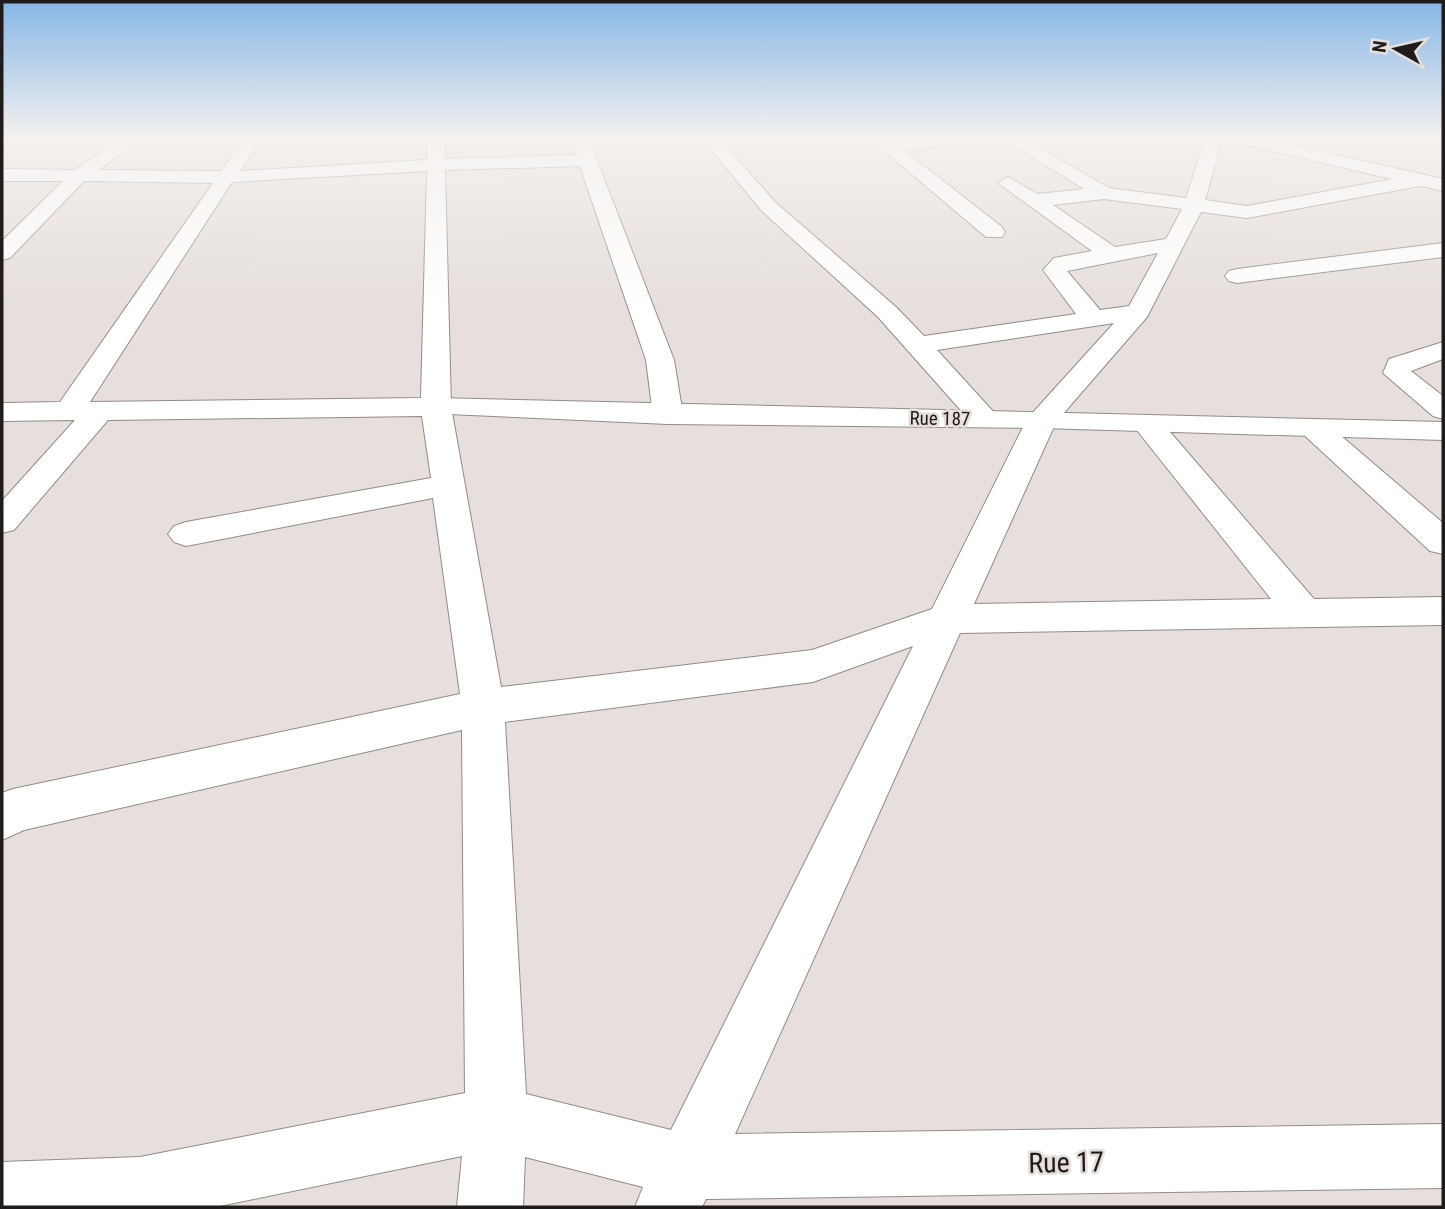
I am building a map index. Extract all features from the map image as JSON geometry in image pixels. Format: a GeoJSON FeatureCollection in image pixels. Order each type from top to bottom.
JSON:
{"type":"FeatureCollection","features":[{"type":"Feature","properties":{"kind":"street"},"geometry":{"type":"LineString","coordinates":[[2,253],[62,193]]}},
{"type":"Feature","properties":{"kind":"street"},"geometry":{"type":"LineString","coordinates":[[69,411],[215,193]]}},
{"type":"Feature","properties":{"kind":"street"},"geometry":{"type":"LineString","coordinates":[[436,193],[436,407],[483,707],[495,1118],[490,1207]]}},
{"type":"Feature","properties":{"kind":"street"},"geometry":{"type":"LineString","coordinates":[[599,193],[660,360],[668,415]]}},
{"type":"Feature","properties":{"kind":"street"},"geometry":{"type":"LineString","coordinates":[[757,193],[887,312],[984,418]]}},
{"type":"Feature","properties":{"kind":"street"},"geometry":{"type":"LineString","coordinates":[[947,193],[995,232]]}},
{"type":"Feature","properties":{"kind":"street"},"geometry":{"type":"LineString","coordinates":[[1022,193],[1109,253]]}},
{"type":"Feature","properties":{"kind":"street"},"geometry":{"type":"LineString","coordinates":[[1033,201],[1100,193]]}},
{"type":"Feature","properties":{"kind":"street"},"geometry":{"type":"LineString","coordinates":[[1107,193],[1247,212],[1347,193]]}},
{"type":"Feature","properties":{"kind":"street"},"geometry":{"type":"LineString","coordinates":[[678,1187],[1042,419],[1138,312],[1198,193]]}},
{"type":"Feature","properties":{"kind":"street"},"geometry":{"type":"LineString","coordinates":[[1093,318],[1080,299],[1057,277],[1055,270],[1062,263],[1172,244]]}},
{"type":"Feature","properties":{"kind":"street"},"geometry":{"type":"LineString","coordinates":[[1237,276],[1443,250]]}},
{"type":"Feature","properties":{"kind":"street"},"geometry":{"type":"LineString","coordinates":[[918,345],[1138,312]]}},
{"type":"Feature","properties":{"kind":"street"},"geometry":{"type":"LineString","coordinates":[[1443,349],[1399,365],[1397,373],[1443,410]]}},
{"type":"Feature","properties":{"kind":"street","name":"Rue 187"},"geometry":{"type":"LineString","coordinates":[[2,412],[436,407],[668,415],[1042,419],[1443,431]]}},
{"type":"Feature","properties":{"kind":"street"},"geometry":{"type":"LineString","coordinates":[[2,522],[100,410]]}},
{"type":"Feature","properties":{"kind":"street"},"geometry":{"type":"LineString","coordinates":[[1147,424],[1304,613]]}},
{"type":"Feature","properties":{"kind":"street"},"geometry":{"type":"LineString","coordinates":[[1315,429],[1443,542]]}},
{"type":"Feature","properties":{"kind":"street"},"geometry":{"type":"LineString","coordinates":[[186,534],[449,485]]}},
{"type":"Feature","properties":{"kind":"street"},"geometry":{"type":"LineString","coordinates":[[2,818],[13,811],[483,707],[813,666],[946,619],[1443,611]]}},
{"type":"Feature","properties":{"kind":"street"},"geometry":{"type":"LineString","coordinates":[[2,1195],[140,1189],[495,1118]]}},
{"type":"Feature","properties":{"kind":"street","name":"Rue 17"},"geometry":{"type":"LineString","coordinates":[[495,1118],[678,1187],[1443,1156]]}}]}
